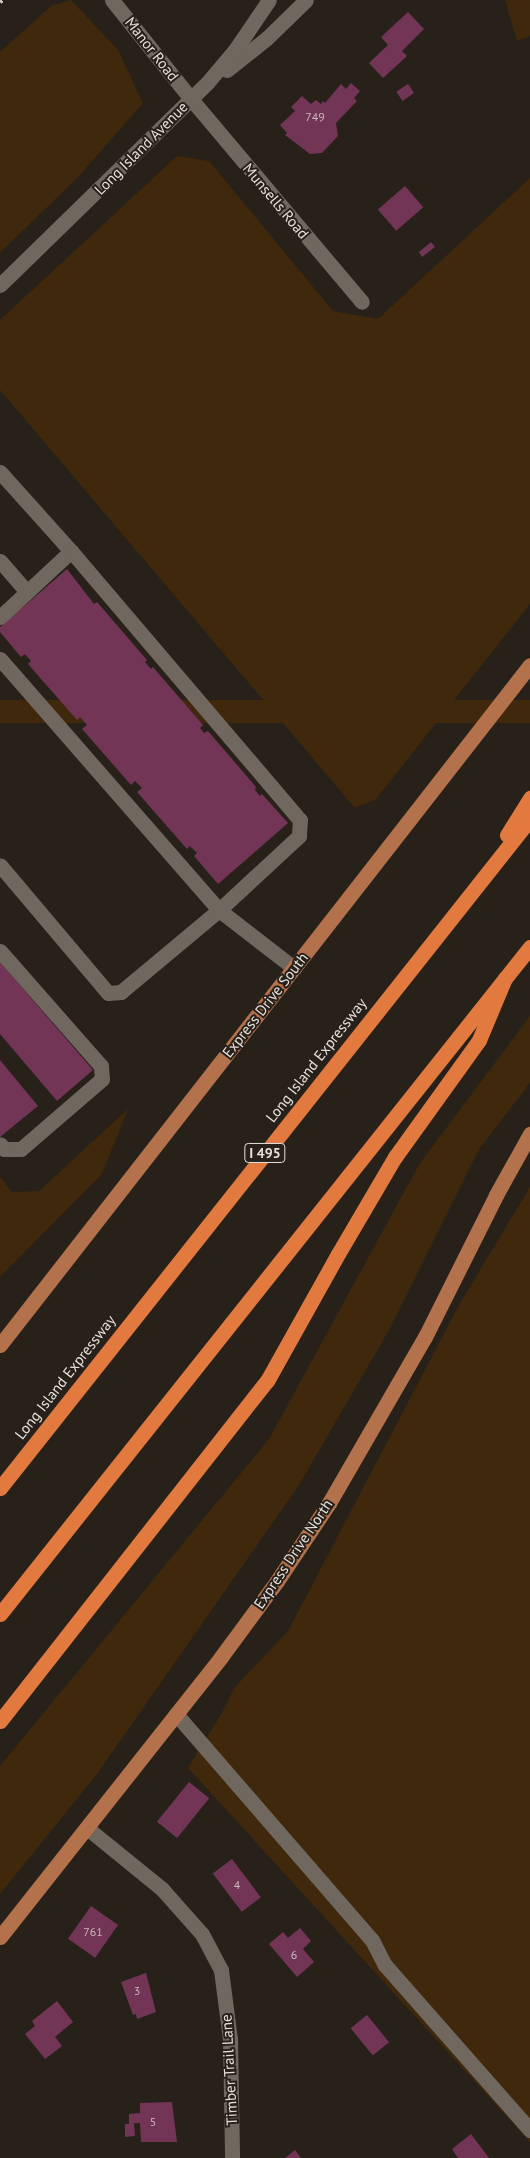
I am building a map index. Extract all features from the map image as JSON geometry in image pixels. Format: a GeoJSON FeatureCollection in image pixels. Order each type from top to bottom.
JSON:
{"type":"FeatureCollection","features":[{"type":"Feature","properties":{"kind":"highway"},"geometry":{"type":"LineString","coordinates":[[464,902],[530,798]]}},
{"type":"Feature","properties":{"kind":"highway","name":"Long Island Expressway"},"geometry":{"type":"LineString","coordinates":[[0,1488],[530,819]]}},
{"type":"Feature","properties":{"kind":"highway"},"geometry":{"type":"LineString","coordinates":[[0,1614],[530,947]]}},
{"type":"Feature","properties":{"kind":"highway"},"geometry":{"type":"LineString","coordinates":[[0,1721],[267,1381],[338,1254],[396,1157],[479,1040],[505,978]]}},
{"type":"Feature","properties":{"kind":"main road","name":"Express Drive South"},"geometry":{"type":"LineString","coordinates":[[0,1345],[530,665]]}},
{"type":"Feature","properties":{"kind":"main road","name":"Express Drive North"},"geometry":{"type":"LineString","coordinates":[[0,1937],[176,1714],[277,1580],[328,1503],[425,1336],[496,1195],[530,1134]]}},
{"type":"Feature","properties":{"kind":"street","name":"Manor Road"},"geometry":{"type":"LineString","coordinates":[[112,0],[191,99]]}},
{"type":"Feature","properties":{"kind":"street","name":"Long Island Avenue"},"geometry":{"type":"LineString","coordinates":[[0,285],[191,99],[235,50],[269,0]]}},
{"type":"Feature","properties":{"kind":"street"},"geometry":{"type":"LineString","coordinates":[[191,99],[267,38],[306,0]]}},
{"type":"Feature","properties":{"kind":"street","name":"Munsells Road"},"geometry":{"type":"LineString","coordinates":[[191,99],[362,302]]}},
{"type":"Feature","properties":{"kind":"street"},"geometry":{"type":"LineString","coordinates":[[0,472],[71,551],[300,820],[299,836],[219,910],[120,992],[108,993],[0,865]]}},
{"type":"Feature","properties":{"kind":"street"},"geometry":{"type":"LineString","coordinates":[[0,617],[71,551]]}},
{"type":"Feature","properties":{"kind":"street"},"geometry":{"type":"LineString","coordinates":[[0,561],[28,592]]}},
{"type":"Feature","properties":{"kind":"street"},"geometry":{"type":"LineString","coordinates":[[0,659],[219,910],[294,968]]}},
{"type":"Feature","properties":{"kind":"street"},"geometry":{"type":"LineString","coordinates":[[0,951],[101,1066],[102,1079],[21,1148],[4,1149],[0,1144]]}},
{"type":"Feature","properties":{"kind":"street"},"geometry":{"type":"LineString","coordinates":[[176,1714],[372,1940],[385,1965],[530,2130]]}},
{"type":"Feature","properties":{"kind":"street","name":"Timber Trail Lane"},"geometry":{"type":"LineString","coordinates":[[87,1828],[162,1889],[202,1934],[221,1970],[230,2039],[232,2158]]}},
{"type":"Feature","properties":{"kind":"shaded area"},"geometry":{"type":"Polygon","coordinates":[[[71,0],[118,50],[143,103],[79,176],[0,253],[0,52],[51,6],[71,0]]]}},
{"type":"Feature","properties":{"kind":"shaded area"},"geometry":{"type":"Polygon","coordinates":[[[505,0],[530,0],[530,36],[517,41],[505,0]]]}},
{"type":"Feature","properties":{"kind":"shaded area"},"geometry":{"type":"Polygon","coordinates":[[[177,156],[209,161],[333,311],[378,319],[530,178],[530,604],[376,799],[355,808],[0,390],[0,320],[177,156]]]}},
{"type":"Feature","properties":{"kind":"shaded area"},"geometry":{"type":"Polygon","coordinates":[[[0,700],[530,700],[530,723],[0,723],[0,700]]]}},
{"type":"Feature","properties":{"kind":"shaded area"},"geometry":{"type":"Polygon","coordinates":[[[530,1016],[530,1083],[479,1149],[389,1330],[299,1485],[97,1774],[0,1894],[0,1766],[269,1439],[420,1163],[530,1016]]]}},
{"type":"Feature","properties":{"kind":"shaded area"},"geometry":{"type":"Polygon","coordinates":[[[128,1109],[102,1174],[0,1277],[0,1177],[12,1192],[39,1191],[128,1109]]]}},
{"type":"Feature","properties":{"kind":"shaded area"},"geometry":{"type":"Polygon","coordinates":[[[530,1187],[530,2142],[188,1768],[223,1711],[235,1687],[288,1631],[459,1305],[530,1187]]]}},
{"type":"Feature","properties":{"kind":"building"},"geometry":{"type":"Polygon","coordinates":[[[408,12],[424,29],[402,51],[407,56],[383,78],[369,63],[388,45],[381,37],[408,12]]]}},
{"type":"Feature","properties":{"kind":"building"},"geometry":{"type":"Polygon","coordinates":[[[351,83],[360,91],[354,98],[357,101],[336,123],[338,136],[322,153],[310,154],[285,135],[287,133],[280,125],[295,111],[291,107],[302,96],[311,104],[316,100],[321,104],[323,101],[325,103],[341,84],[346,89],[351,83]]]}},
{"type":"Feature","properties":{"kind":"building"},"geometry":{"type":"Polygon","coordinates":[[[408,84],[414,93],[403,101],[396,92],[408,84]]]}},
{"type":"Feature","properties":{"kind":"building"},"geometry":{"type":"Polygon","coordinates":[[[405,186],[423,207],[396,231],[378,210],[405,186]]]}},
{"type":"Feature","properties":{"kind":"building"},"geometry":{"type":"Polygon","coordinates":[[[431,242],[435,247],[422,257],[419,252],[431,242]]]}},
{"type":"Feature","properties":{"kind":"building"},"geometry":{"type":"Polygon","coordinates":[[[67,569],[94,604],[97,602],[147,660],[145,662],[151,669],[153,667],[203,725],[200,728],[204,733],[208,731],[256,787],[255,790],[260,796],[262,794],[288,823],[218,884],[194,856],[197,853],[190,846],[187,849],[137,792],[142,788],[135,781],[131,785],[82,729],[87,725],[80,717],[77,720],[28,664],[31,661],[25,654],[21,657],[0,632],[0,627],[67,569]]]}},
{"type":"Feature","properties":{"kind":"building"},"geometry":{"type":"Polygon","coordinates":[[[0,962],[93,1070],[57,1101],[0,1034],[0,962]]]}},
{"type":"Feature","properties":{"kind":"building"},"geometry":{"type":"Polygon","coordinates":[[[0,1060],[38,1106],[0,1137],[0,1060]]]}},
{"type":"Feature","properties":{"kind":"building"},"geometry":{"type":"Polygon","coordinates":[[[189,1782],[209,1798],[177,1838],[157,1822],[189,1782]]]}},
{"type":"Feature","properties":{"kind":"building"},"geometry":{"type":"Polygon","coordinates":[[[232,1859],[261,1897],[242,1912],[213,1873],[232,1859]]]}},
{"type":"Feature","properties":{"kind":"building"},"geometry":{"type":"Polygon","coordinates":[[[91,1906],[118,1925],[95,1958],[68,1939],[91,1906]]]}},
{"type":"Feature","properties":{"kind":"building"},"geometry":{"type":"Polygon","coordinates":[[[300,1928],[311,1941],[303,1949],[314,1962],[297,1977],[269,1944],[283,1932],[288,1938],[300,1928]]]}},
{"type":"Feature","properties":{"kind":"building"},"geometry":{"type":"Polygon","coordinates":[[[146,1973],[156,2012],[137,2019],[136,2014],[133,2015],[121,1982],[146,1973]]]}},
{"type":"Feature","properties":{"kind":"building"},"geometry":{"type":"Polygon","coordinates":[[[57,2001],[73,2022],[55,2037],[62,2046],[45,2059],[25,2034],[35,2026],[32,2021],[57,2001]]]}},
{"type":"Feature","properties":{"kind":"building"},"geometry":{"type":"Polygon","coordinates":[[[367,2015],[389,2042],[373,2055],[351,2028],[367,2015]]]}},
{"type":"Feature","properties":{"kind":"building"},"geometry":{"type":"Polygon","coordinates":[[[172,2102],[177,2142],[141,2142],[140,2123],[134,2123],[135,2136],[125,2137],[125,2124],[129,2124],[129,2114],[140,2113],[140,2103],[172,2102]]]}},
{"type":"Feature","properties":{"kind":"building"},"geometry":{"type":"Polygon","coordinates":[[[471,2134],[489,2158],[458,2158],[452,2149],[471,2134]]]}},
{"type":"Feature","properties":{"kind":"building"},"geometry":{"type":"Polygon","coordinates":[[[295,2150],[301,2158],[285,2158],[295,2150]]]}}]}
